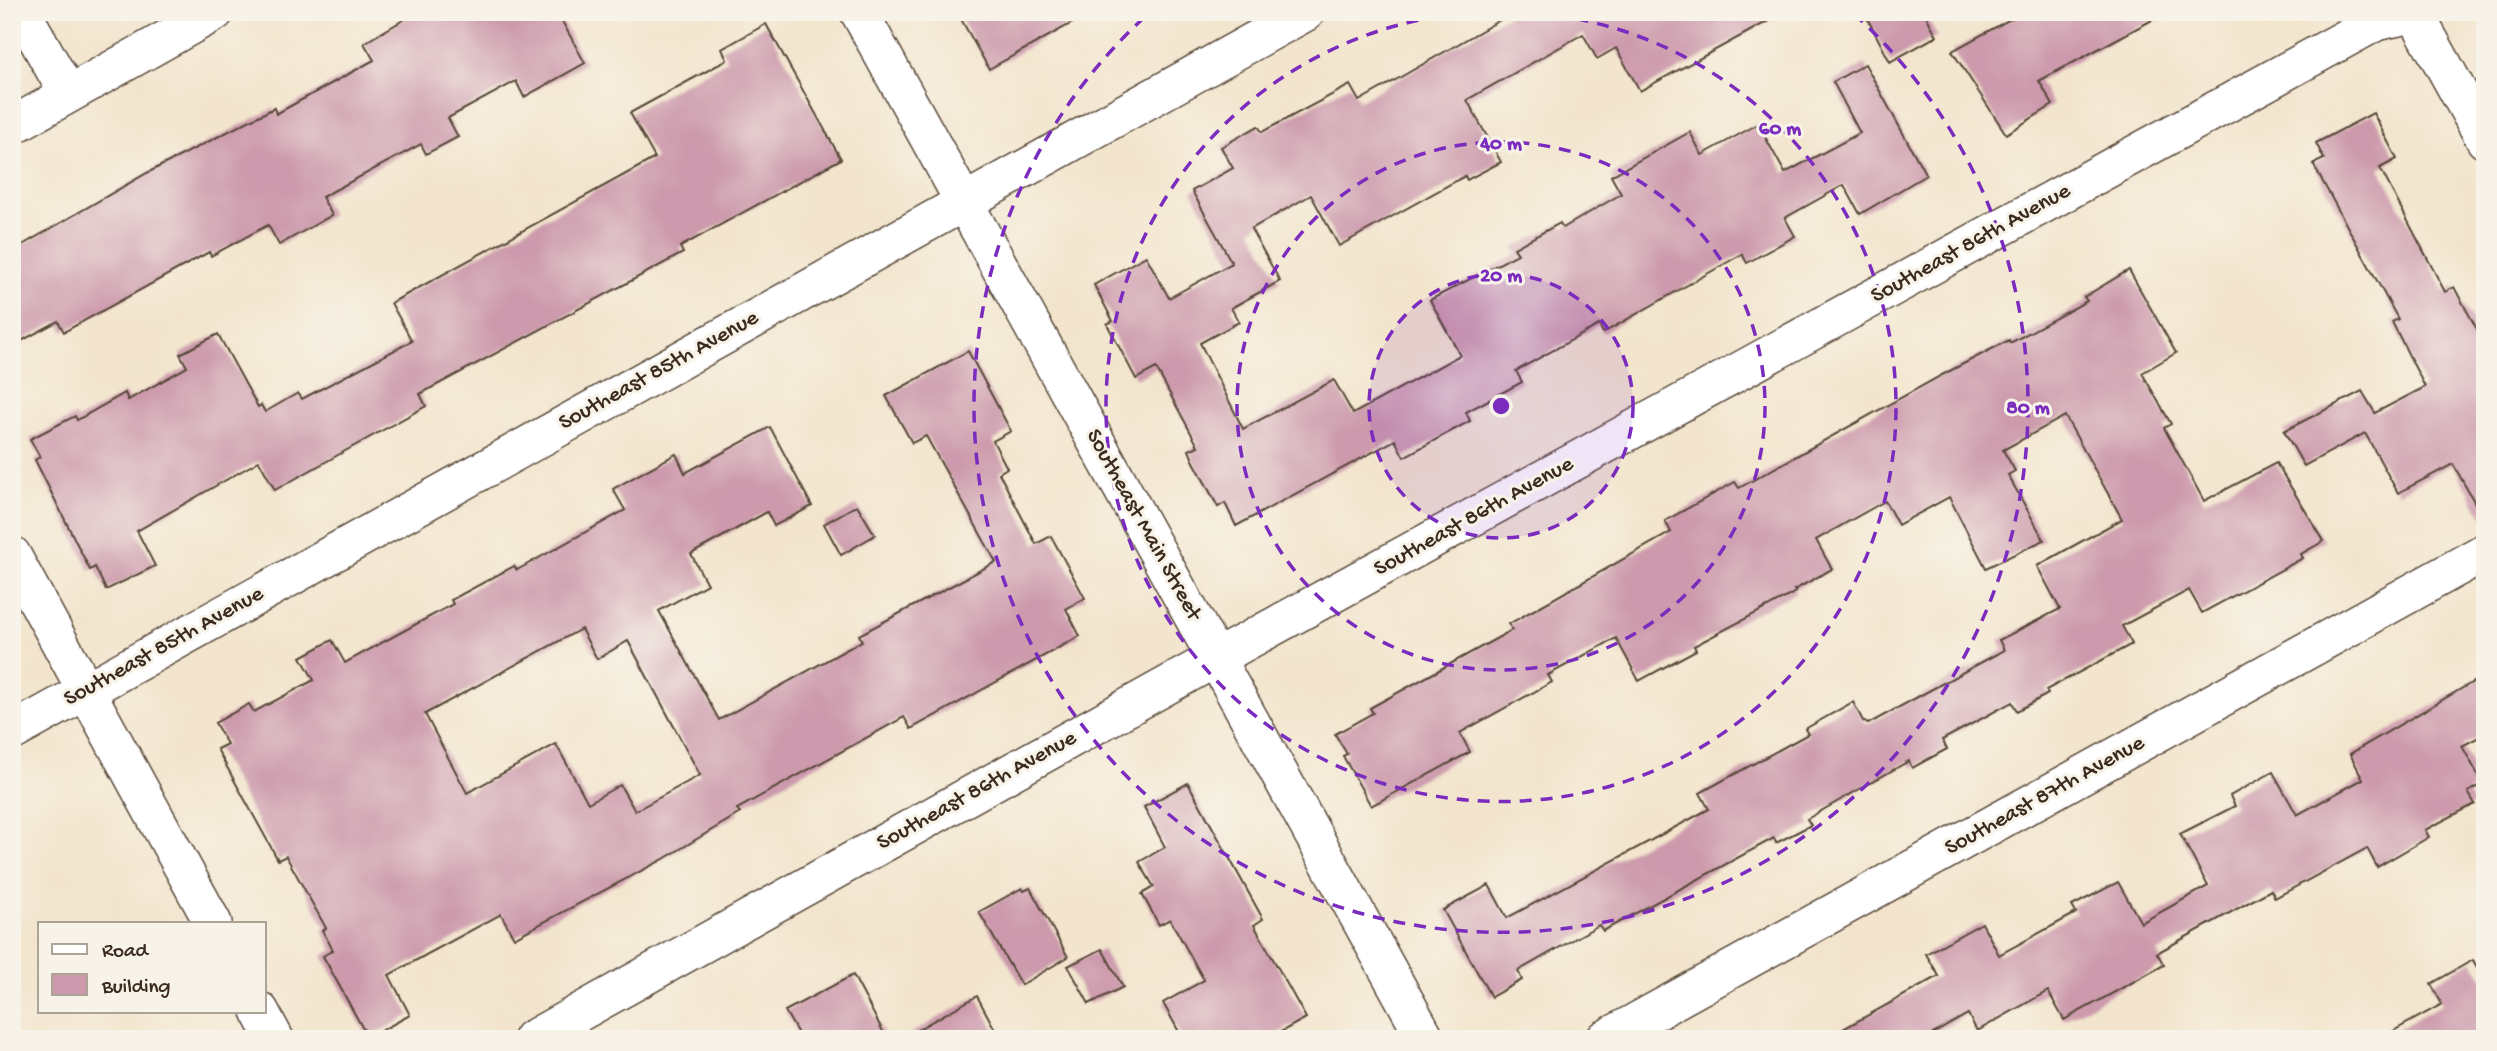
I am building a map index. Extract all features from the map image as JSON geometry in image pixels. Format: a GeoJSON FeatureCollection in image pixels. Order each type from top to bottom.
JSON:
{"type":"FeatureCollection","features":[{"type":"Feature","properties":{"kind":"street"},"geometry":{"type":"LineString","coordinates":[[22,12],[68,94]]}},
{"type":"Feature","properties":{"kind":"street"},"geometry":{"type":"LineString","coordinates":[[12,126],[215,12]]}},
{"type":"Feature","properties":{"kind":"street","name":"Southeast Main Street"},"geometry":{"type":"LineString","coordinates":[[859,12],[962,202],[1218,657],[1426,1039]]}},
{"type":"Feature","properties":{"kind":"street","name":"Southeast 85th Avenue"},"geometry":{"type":"LineString","coordinates":[[12,732],[1306,12]]}},
{"type":"Feature","properties":{"kind":"street"},"geometry":{"type":"LineString","coordinates":[[2417,13],[2485,140]]}},
{"type":"Feature","properties":{"kind":"street","name":"Southeast 86th Avenue"},"geometry":{"type":"LineString","coordinates":[[532,1039],[1218,657],[2376,22],[2417,13]]}},
{"type":"Feature","properties":{"kind":"street","name":"Southeast 87th Avenue"},"geometry":{"type":"LineString","coordinates":[[1605,1039],[2485,552]]}},
{"type":"Feature","properties":{"kind":"street"},"geometry":{"type":"LineString","coordinates":[[12,555],[212,922]]}},
{"type":"Feature","properties":{"kind":"street"},"geometry":{"type":"LineString","coordinates":[[261,1012],[275,1039]]}},
{"type":"Feature","properties":{"kind":"building"},"geometry":{"type":"Polygon","coordinates":[[[417,12],[557,12],[585,63],[524,97],[516,81],[448,118],[458,137],[426,154],[421,144],[322,197],[332,215],[279,245],[268,225],[211,256],[209,252],[64,332],[58,321],[12,346],[12,251],[147,173],[274,108],[276,114],[374,60],[364,43],[417,12]]]}},
{"type":"Feature","properties":{"kind":"building"},"geometry":{"type":"Polygon","coordinates":[[[957,12],[1092,12],[989,69],[957,12]]]}},
{"type":"Feature","properties":{"kind":"building"},"geometry":{"type":"Polygon","coordinates":[[[1514,12],[1785,12],[1640,91],[1616,48],[1597,59],[1583,34],[1467,100],[1501,162],[1467,180],[1465,176],[1339,246],[1311,195],[1251,229],[1280,281],[1231,308],[1239,322],[1200,343],[1243,429],[1334,380],[1353,414],[1460,355],[1430,300],[1518,254],[1514,248],[1560,223],[1563,228],[1621,194],[1611,176],[1690,132],[1702,155],[1758,124],[1785,173],[1860,133],[1833,82],[1865,64],[1926,175],[1860,214],[1844,185],[1785,218],[1795,236],[1747,263],[1742,254],[1603,333],[1599,325],[1516,371],[1522,382],[1466,412],[1470,421],[1404,457],[1395,440],[1236,526],[1225,503],[1218,507],[1193,460],[1189,450],[1198,446],[1156,368],[1136,379],[1107,324],[1113,321],[1094,285],[1146,256],[1169,298],[1232,263],[1192,191],[1233,168],[1221,147],[1258,126],[1262,132],[1350,85],[1359,101],[1514,12]]]}},
{"type":"Feature","properties":{"kind":"building"},"geometry":{"type":"Polygon","coordinates":[[[1864,12],[1924,12],[1937,36],[1890,62],[1864,12]]]}},
{"type":"Feature","properties":{"kind":"building"},"geometry":{"type":"Polygon","coordinates":[[[2023,12],[2167,12],[2039,81],[2053,105],[2006,134],[1952,51],[2023,12]]]}},
{"type":"Feature","properties":{"kind":"building"},"geometry":{"type":"Polygon","coordinates":[[[766,24],[841,159],[680,247],[683,253],[420,394],[426,406],[275,490],[259,461],[137,531],[155,566],[106,590],[95,567],[90,570],[35,460],[40,457],[30,439],[75,416],[77,420],[125,393],[128,400],[187,367],[180,354],[218,334],[258,407],[261,405],[265,412],[298,393],[302,399],[412,341],[391,303],[655,158],[630,113],[727,60],[722,49],[766,24]]]}},
{"type":"Feature","properties":{"kind":"building"},"geometry":{"type":"Polygon","coordinates":[[[2373,113],[2397,159],[2380,168],[2445,292],[2454,287],[2485,344],[2485,521],[2453,464],[2398,493],[2365,433],[2304,466],[2284,431],[2362,391],[2375,413],[2425,387],[2392,322],[2398,319],[2313,164],[2324,159],[2316,143],[2373,113]]]}},
{"type":"Feature","properties":{"kind":"building"},"geometry":{"type":"Polygon","coordinates":[[[2129,270],[2176,353],[2142,373],[2171,424],[2164,428],[2204,501],[2276,463],[2324,541],[2301,554],[2303,558],[2202,613],[2189,590],[2122,626],[2132,644],[2046,690],[2048,694],[2017,711],[2012,702],[1942,740],[1947,749],[1912,768],[1909,761],[1807,819],[1811,825],[1776,843],[1774,838],[1603,931],[1599,925],[1518,971],[1522,980],[1491,997],[1443,910],[1489,885],[1507,918],[1709,809],[1700,793],[1808,734],[1805,729],[1853,702],[1863,721],[1868,724],[2004,650],[1999,640],[2060,609],[2037,566],[2122,519],[2065,416],[2003,450],[2015,471],[2008,475],[2044,540],[1986,568],[1949,497],[1898,525],[1885,501],[1816,540],[1832,569],[1794,590],[1796,592],[1694,646],[1696,650],[1639,681],[1616,638],[1548,675],[1552,682],[1460,733],[1470,752],[1371,806],[1343,756],[1347,754],[1335,734],[1373,713],[1370,708],[1512,630],[1509,624],[1671,532],[1665,521],[1735,482],[1739,488],[1942,375],[2009,340],[2010,343],[2087,301],[2084,297],[2129,270]]]}},
{"type":"Feature","properties":{"kind":"building"},"geometry":{"type":"Polygon","coordinates":[[[968,351],[1011,431],[993,441],[1007,468],[999,473],[1036,544],[1051,536],[1085,598],[1066,609],[1080,636],[911,729],[904,717],[737,809],[740,813],[662,860],[514,938],[501,914],[389,975],[410,1015],[368,1038],[323,956],[333,950],[322,930],[326,928],[286,856],[278,860],[217,749],[227,744],[215,723],[249,704],[254,712],[314,680],[301,657],[332,640],[345,663],[453,604],[451,600],[514,566],[517,570],[625,510],[613,489],[676,454],[685,473],[770,427],[812,506],[774,526],[767,512],[691,554],[707,584],[659,611],[719,720],[862,641],[859,635],[996,562],[926,436],[912,443],[886,396],[968,351]],[[581,629],[425,714],[467,793],[556,744],[588,803],[620,785],[635,811],[700,775],[628,641],[597,659],[581,629]]]}},
{"type":"Feature","properties":{"kind":"building"},"geometry":{"type":"Polygon","coordinates":[[[857,505],[875,535],[841,555],[824,524],[857,505]]]}},
{"type":"Feature","properties":{"kind":"building"},"geometry":{"type":"Polygon","coordinates":[[[2485,675],[2485,734],[2462,746],[2483,784],[2468,792],[2475,804],[2425,830],[2429,837],[2377,867],[2367,848],[2275,898],[2271,890],[2157,953],[2164,965],[2064,1020],[2048,991],[1977,1031],[1968,1014],[1924,1039],[1825,1039],[1939,976],[1926,954],[1982,923],[1999,955],[2076,913],[2072,906],[2118,882],[2141,923],[2208,886],[2180,834],[2235,806],[2230,796],[2273,772],[2297,815],[2363,779],[2350,754],[2485,675]]]}},
{"type":"Feature","properties":{"kind":"building"},"geometry":{"type":"Polygon","coordinates":[[[1188,783],[1263,919],[1254,925],[1306,1018],[1268,1039],[1183,1039],[1163,1003],[1204,980],[1170,919],[1159,925],[1142,894],[1154,887],[1139,862],[1165,847],[1144,807],[1188,783]]]}},
{"type":"Feature","properties":{"kind":"building"},"geometry":{"type":"Polygon","coordinates":[[[1022,888],[1024,891],[1030,888],[1068,957],[1021,985],[979,912],[1022,888]]]}},
{"type":"Feature","properties":{"kind":"building"},"geometry":{"type":"Polygon","coordinates":[[[1102,949],[1123,987],[1089,1004],[1068,966],[1102,949]]]}},
{"type":"Feature","properties":{"kind":"building"},"geometry":{"type":"Polygon","coordinates":[[[2473,960],[2485,982],[2485,1039],[2379,1039],[2442,1004],[2431,984],[2473,960]]]}},
{"type":"Feature","properties":{"kind":"building"},"geometry":{"type":"Polygon","coordinates":[[[853,975],[887,1039],[801,1039],[785,1011],[853,975]]]}},
{"type":"Feature","properties":{"kind":"building"},"geometry":{"type":"Polygon","coordinates":[[[977,996],[1000,1039],[901,1039],[977,996]]]}}]}
